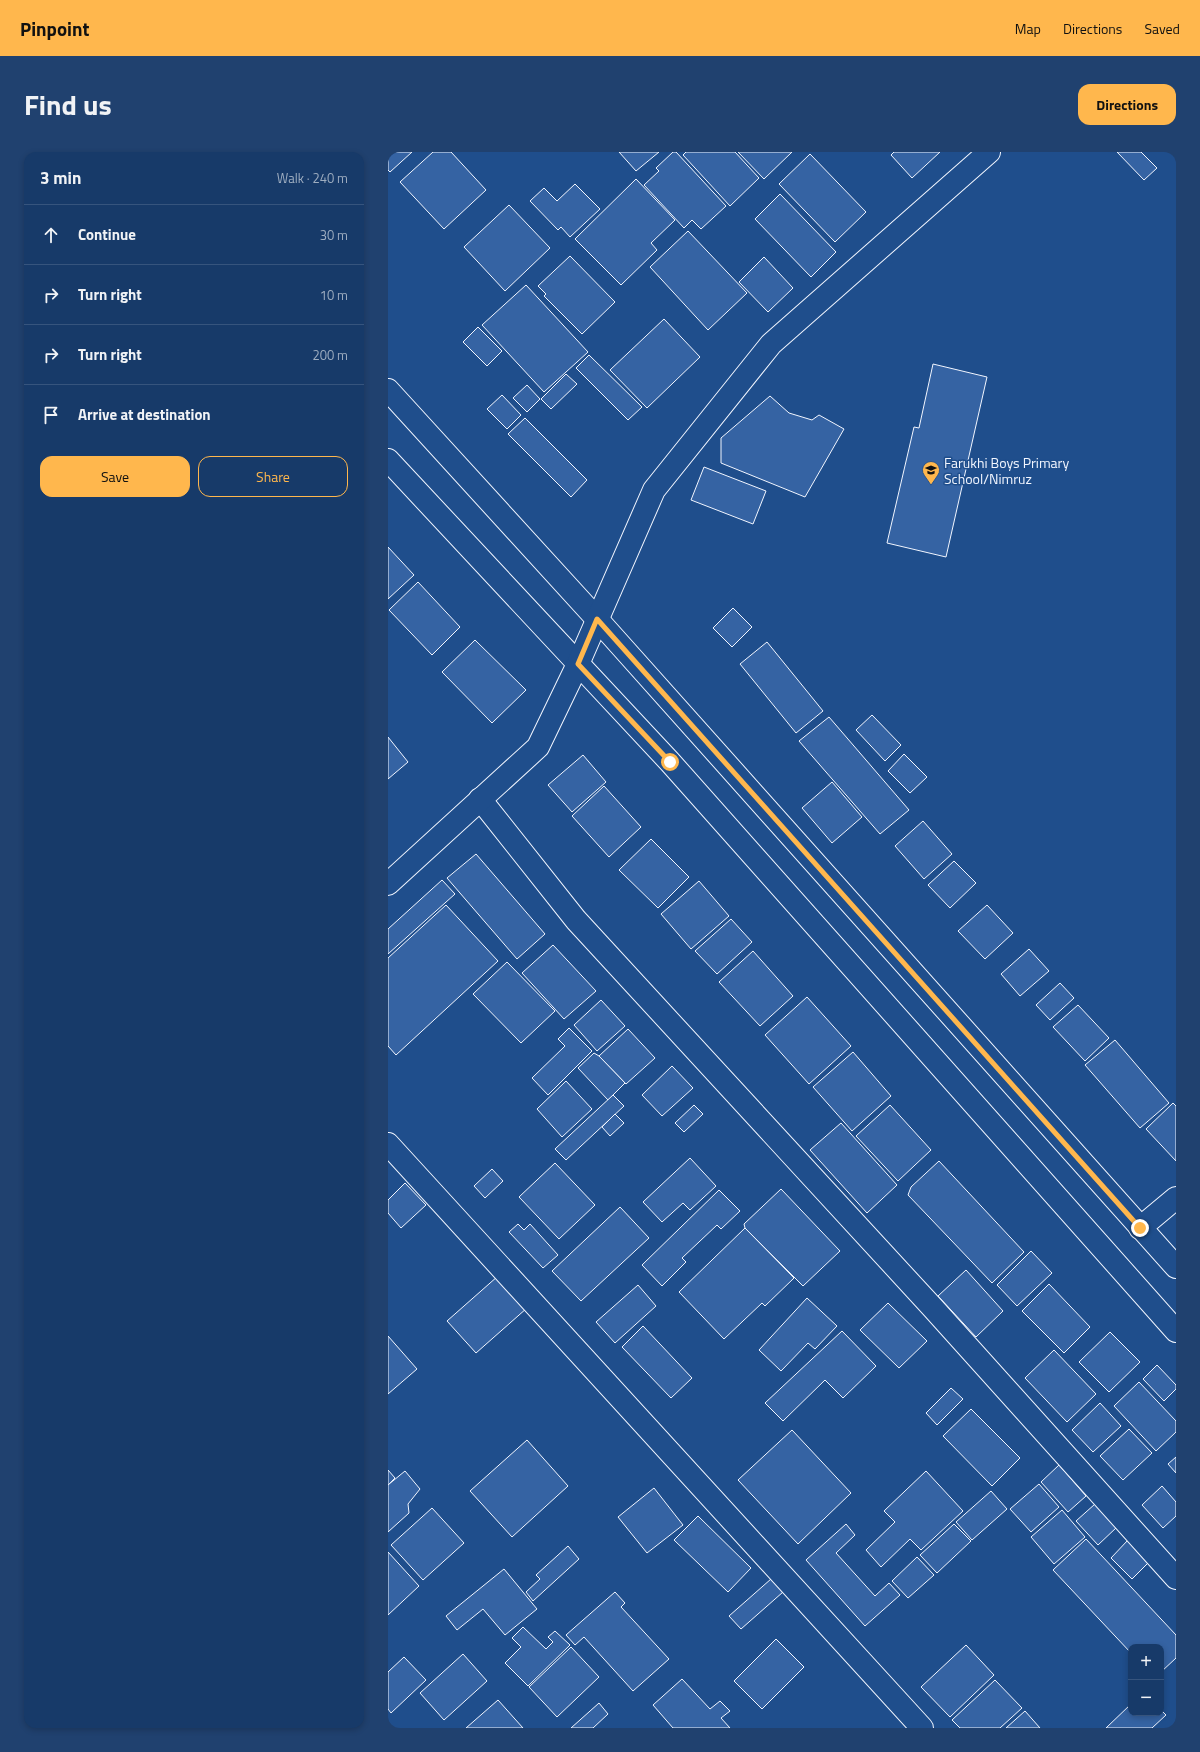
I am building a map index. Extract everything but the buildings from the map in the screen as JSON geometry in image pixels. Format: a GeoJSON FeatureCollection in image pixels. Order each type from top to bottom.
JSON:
{"type":"FeatureCollection","features":[{"type":"Feature","properties":{"kind":"street"},"geometry":{"type":"LineString","coordinates":[[388,884],[538,747],[578,664],[654,490],[771,344],[989,152]]}},
{"type":"Feature","properties":{"kind":"street"},"geometry":{"type":"LineString","coordinates":[[388,390],[597,619],[1176,1267]]}},
{"type":"Feature","properties":{"kind":"street"},"geometry":{"type":"LineString","coordinates":[[388,460],[670,762],[1176,1331]]}},
{"type":"Feature","properties":{"kind":"street"},"geometry":{"type":"LineString","coordinates":[[480,800],[576,920],[933,1308],[1176,1578]]}},
{"type":"Feature","properties":{"kind":"street"},"geometry":{"type":"LineString","coordinates":[[388,1144],[922,1728]]}},
{"type":"Feature","properties":{"kind":"street"},"geometry":{"type":"LineString","coordinates":[[1140,1228],[1176,1198]]}},
{"type":"Feature","properties":{"kind":"place","name":"Farukhi Boys Primary School/Nimruz"},"geometry":{"type":"Point","coordinates":[931,485]}},
{"type":"Feature","properties":{"kind":"route"},"geometry":{"type":"LineString","coordinates":[[670,762],[578,664],[597,619],[1140,1228]]}}]}
